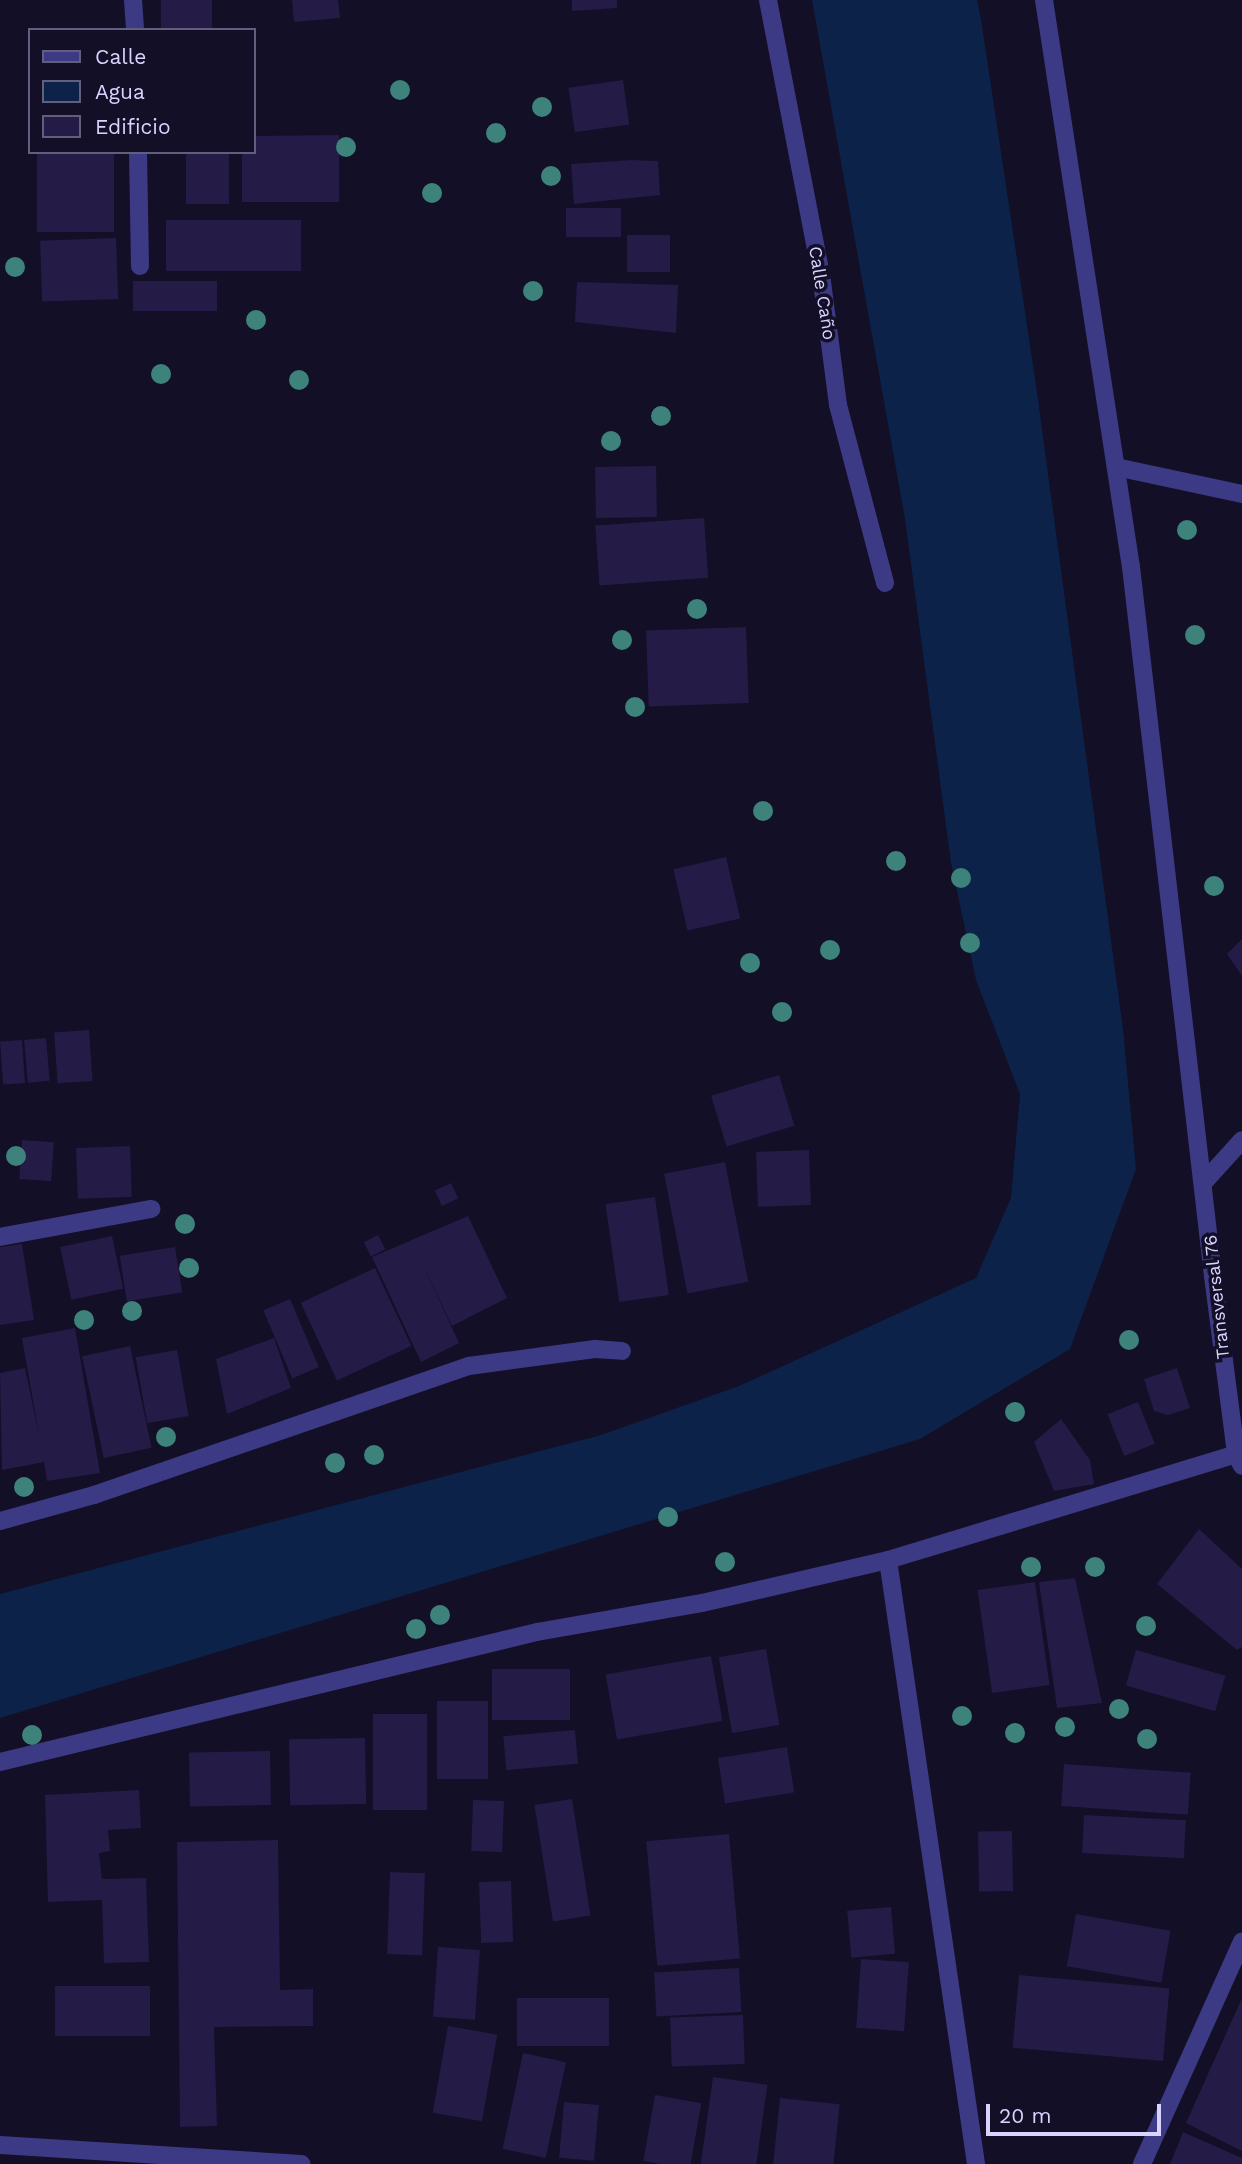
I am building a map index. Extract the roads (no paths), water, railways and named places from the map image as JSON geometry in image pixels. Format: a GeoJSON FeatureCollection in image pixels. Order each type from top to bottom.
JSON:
{"type":"FeatureCollection","features":[{"type":"Feature","properties":{"kind":"street"},"geometry":{"type":"LineString","coordinates":[[133,0],[135,28]]}},
{"type":"Feature","properties":{"kind":"street","name":"Calle Caño"},"geometry":{"type":"LineString","coordinates":[[768,0],[821,274],[838,405],[885,583]]}},
{"type":"Feature","properties":{"kind":"street","name":"Transversal 76"},"geometry":{"type":"LineString","coordinates":[[1044,0],[1116,467],[1239,1460]]}},
{"type":"Feature","properties":{"kind":"street"},"geometry":{"type":"LineString","coordinates":[[138,154],[140,266]]}},
{"type":"Feature","properties":{"kind":"street"},"geometry":{"type":"LineString","coordinates":[[1116,467],[1242,494]]}},
{"type":"Feature","properties":{"kind":"street"},"geometry":{"type":"LineString","coordinates":[[1205,1181],[1242,1140]]}},
{"type":"Feature","properties":{"kind":"street"},"geometry":{"type":"LineString","coordinates":[[0,1237],[151,1209]]}},
{"type":"Feature","properties":{"kind":"street"},"geometry":{"type":"LineString","coordinates":[[0,1521],[48,1510],[469,1366],[595,1349],[622,1351]]}},
{"type":"Feature","properties":{"kind":"street"},"geometry":{"type":"LineString","coordinates":[[0,1762],[524,1635],[702,1603],[888,1560],[1239,1460]]}},
{"type":"Feature","properties":{"kind":"street"},"geometry":{"type":"LineString","coordinates":[[888,1560],[976,2164]]}},
{"type":"Feature","properties":{"kind":"street"},"geometry":{"type":"LineString","coordinates":[[1142,2164],[1242,1941]]}},
{"type":"Feature","properties":{"kind":"street"},"geometry":{"type":"LineString","coordinates":[[0,2145],[301,2164]]}},
{"type":"Feature","properties":{"kind":"water"},"geometry":{"type":"Polygon","coordinates":[[[812,0],[977,0],[981,19],[1036,385],[1123,1029],[1136,1169],[1070,1349],[920,1439],[0,1718],[0,1594],[601,1435],[739,1386],[976,1278],[1011,1198],[1020,1094],[976,980],[951,863],[905,519],[812,0]]]}}]}
